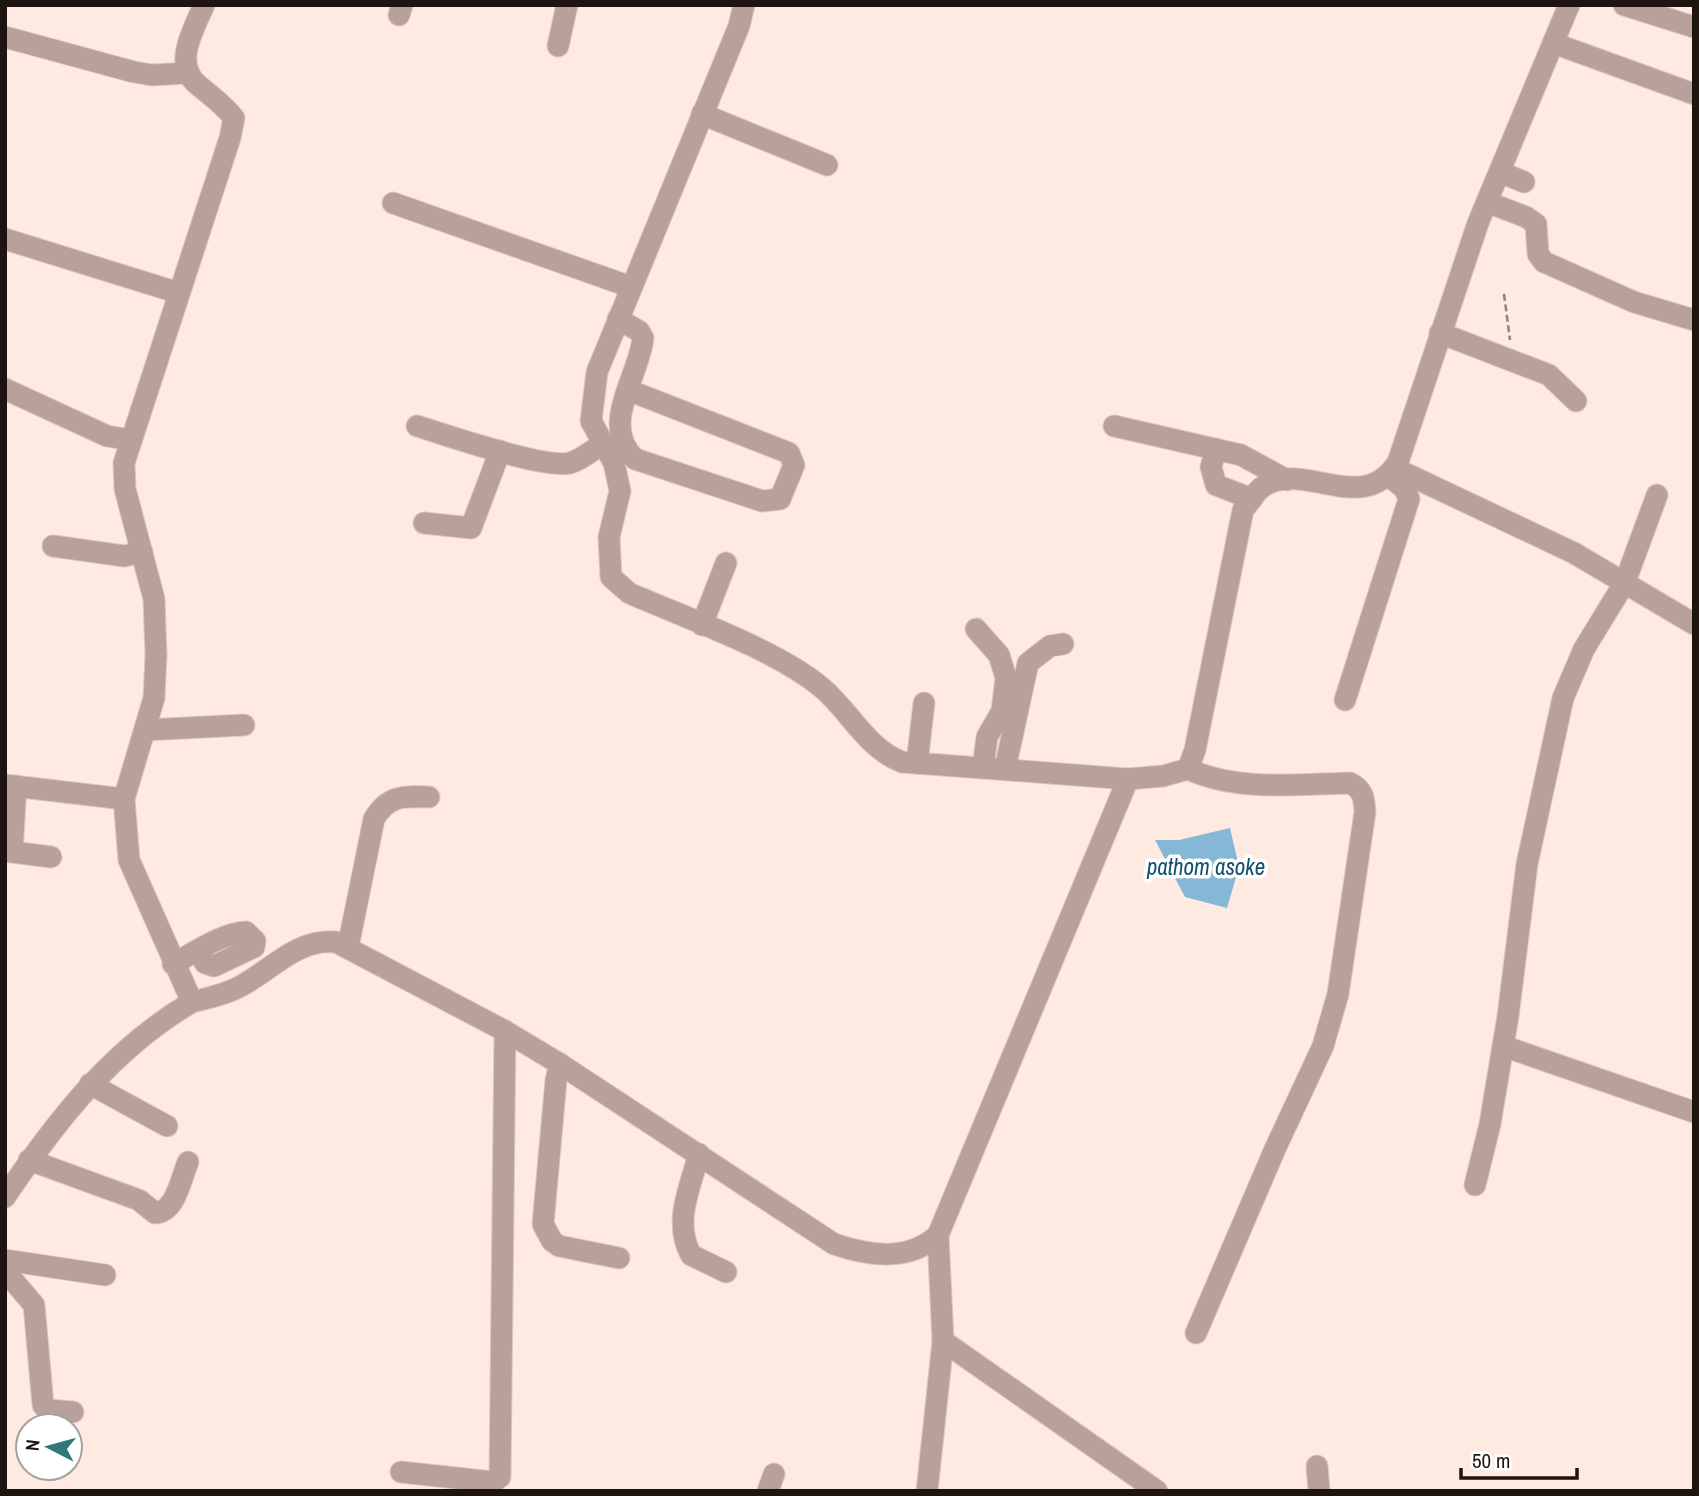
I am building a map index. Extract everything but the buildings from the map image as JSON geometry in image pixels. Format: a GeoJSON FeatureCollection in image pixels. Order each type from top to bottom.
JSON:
{"type":"FeatureCollection","features":[{"type":"Feature","properties":{"kind":"street"},"geometry":{"type":"LineString","coordinates":[[192,1003],[129,860],[124,799],[154,698],[156,655],[154,599],[125,489],[124,463],[230,138],[234,118],[224,105],[195,83],[185,67],[186,50],[204,5]]}},
{"type":"Feature","properties":{"kind":"street"},"geometry":{"type":"LineString","coordinates":[[558,46],[567,5]]}},
{"type":"Feature","properties":{"kind":"street"},"geometry":{"type":"LineString","coordinates":[[744,5],[739,26],[597,372],[592,421],[614,463],[620,491],[609,537],[611,577],[629,593],[803,674],[835,700],[887,756],[902,762],[1128,779],[1163,776],[1188,769],[1205,777],[1250,784],[1350,783],[1359,788],[1363,796],[1365,812],[1338,994],[1324,1046],[1275,1149],[1196,1333]]}},
{"type":"Feature","properties":{"kind":"street"},"geometry":{"type":"LineString","coordinates":[[1188,769],[1195,750],[1243,510],[1262,487],[1287,480],[1361,488],[1377,485],[1391,472],[1487,202],[1569,5]]}},
{"type":"Feature","properties":{"kind":"street"},"geometry":{"type":"LineString","coordinates":[[1624,5],[1694,27]]}},
{"type":"Feature","properties":{"kind":"street"},"geometry":{"type":"LineString","coordinates":[[5,37],[134,72],[152,75],[189,73]]}},
{"type":"Feature","properties":{"kind":"street"},"geometry":{"type":"LineString","coordinates":[[1553,43],[1694,94]]}},
{"type":"Feature","properties":{"kind":"street"},"geometry":{"type":"LineString","coordinates":[[702,114],[827,165]]}},
{"type":"Feature","properties":{"kind":"street"},"geometry":{"type":"LineString","coordinates":[[1500,172],[1524,182]]}},
{"type":"Feature","properties":{"kind":"street"},"geometry":{"type":"LineString","coordinates":[[1487,202],[1536,224],[1538,254],[1544,262],[1634,302],[1694,320]]}},
{"type":"Feature","properties":{"kind":"street"},"geometry":{"type":"LineString","coordinates":[[393,203],[631,288]]}},
{"type":"Feature","properties":{"kind":"street"},"geometry":{"type":"LineString","coordinates":[[5,239],[179,293]]}},
{"type":"Feature","properties":{"kind":"street"},"geometry":{"type":"LineString","coordinates":[[618,318],[639,331],[643,338],[628,390],[620,418],[619,433],[622,442],[635,458],[762,501],[780,499],[794,465],[789,453],[628,390]]}},
{"type":"Feature","properties":{"kind":"street"},"geometry":{"type":"LineString","coordinates":[[1440,332],[1549,375],[1576,401]]}},
{"type":"Feature","properties":{"kind":"street"},"geometry":{"type":"LineString","coordinates":[[5,389],[107,436],[130,440]]}},
{"type":"Feature","properties":{"kind":"street"},"geometry":{"type":"LineString","coordinates":[[417,426],[500,451],[559,464],[571,463],[603,444]]}},
{"type":"Feature","properties":{"kind":"street"},"geometry":{"type":"LineString","coordinates":[[1114,426],[1241,455],[1287,480]]}},
{"type":"Feature","properties":{"kind":"street"},"geometry":{"type":"LineString","coordinates":[[1216,449],[1211,467],[1216,485],[1252,499]]}},
{"type":"Feature","properties":{"kind":"street"},"geometry":{"type":"LineString","coordinates":[[424,523],[471,528],[500,451]]}},
{"type":"Feature","properties":{"kind":"street"},"geometry":{"type":"LineString","coordinates":[[1391,472],[1574,553],[1694,624]]}},
{"type":"Feature","properties":{"kind":"street"},"geometry":{"type":"LineString","coordinates":[[1345,699],[1408,507],[1409,499],[1405,489],[1391,472]]}},
{"type":"Feature","properties":{"kind":"street"},"geometry":{"type":"LineString","coordinates":[[1475,1185],[1490,1124],[1503,1046],[1527,863],[1563,698],[1584,649],[1625,582],[1657,495]]}},
{"type":"Feature","properties":{"kind":"street"},"geometry":{"type":"LineString","coordinates":[[53,546],[124,556],[142,552]]}},
{"type":"Feature","properties":{"kind":"street"},"geometry":{"type":"LineString","coordinates":[[702,625],[726,563]]}},
{"type":"Feature","properties":{"kind":"street"},"geometry":{"type":"LineString","coordinates":[[976,629],[999,655],[1006,678],[1002,711],[987,737],[983,767]]}},
{"type":"Feature","properties":{"kind":"street"},"geometry":{"type":"LineString","coordinates":[[1005,769],[1028,663],[1050,646],[1063,644]]}},
{"type":"Feature","properties":{"kind":"street"},"geometry":{"type":"LineString","coordinates":[[917,763],[924,704]]}},
{"type":"Feature","properties":{"kind":"street"},"geometry":{"type":"LineString","coordinates":[[145,730],[244,725]]}},
{"type":"Feature","properties":{"kind":"street"},"geometry":{"type":"LineString","coordinates":[[926,1491],[943,1340],[938,1235],[1128,779]]}},
{"type":"Feature","properties":{"kind":"street"},"geometry":{"type":"LineString","coordinates":[[51,857],[8,851],[10,785],[124,799]]}},
{"type":"Feature","properties":{"kind":"street"},"geometry":{"type":"LineString","coordinates":[[348,947],[374,818],[389,800],[401,796],[429,797]]}},
{"type":"Feature","properties":{"kind":"street"},"geometry":{"type":"LineString","coordinates":[[5,1197],[29,1160],[90,1084],[140,1036],[192,1003],[239,987],[299,948],[317,940],[348,947],[505,1031],[699,1153],[834,1244],[876,1255],[900,1254],[923,1248],[938,1235]]}},
{"type":"Feature","properties":{"kind":"street"},"geometry":{"type":"LineString","coordinates":[[173,964],[200,951]]}},
{"type":"Feature","properties":{"kind":"street"},"geometry":{"type":"LineString","coordinates":[[401,1472],[449,1484],[485,1486],[497,1482],[502,1468],[505,1031]]}},
{"type":"Feature","properties":{"kind":"street"},"geometry":{"type":"LineString","coordinates":[[1503,1046],[1694,1112]]}},
{"type":"Feature","properties":{"kind":"street"},"geometry":{"type":"LineString","coordinates":[[560,1064],[556,1080],[543,1224],[552,1241],[558,1246],[619,1258]]}},
{"type":"Feature","properties":{"kind":"street"},"geometry":{"type":"LineString","coordinates":[[90,1084],[167,1126]]}},
{"type":"Feature","properties":{"kind":"street"},"geometry":{"type":"LineString","coordinates":[[699,1153],[682,1215],[681,1233],[691,1255],[726,1272]]}},
{"type":"Feature","properties":{"kind":"street"},"geometry":{"type":"LineString","coordinates":[[29,1160],[139,1200],[155,1213],[161,1213],[171,1205],[188,1161]]}},
{"type":"Feature","properties":{"kind":"street"},"geometry":{"type":"LineString","coordinates":[[5,1261],[105,1275]]}},
{"type":"Feature","properties":{"kind":"street"},"geometry":{"type":"LineString","coordinates":[[5,1271],[34,1305],[43,1405],[48,1410],[73,1412]]}},
{"type":"Feature","properties":{"kind":"street"},"geometry":{"type":"LineString","coordinates":[[943,1340],[1157,1491]]}},
{"type":"Feature","properties":{"kind":"street"},"geometry":{"type":"LineString","coordinates":[[1317,1466],[1319,1491]]}},
{"type":"Feature","properties":{"kind":"path"},"geometry":{"type":"LineString","coordinates":[[1504,294],[1511,360]]}},
{"type":"Feature","properties":{"kind":"water","name":"pathom asoke"},"geometry":{"type":"Polygon","coordinates":[[[1230,828],[1239,867],[1227,908],[1185,897],[1155,840],[1179,840],[1230,828]]]}}]}
